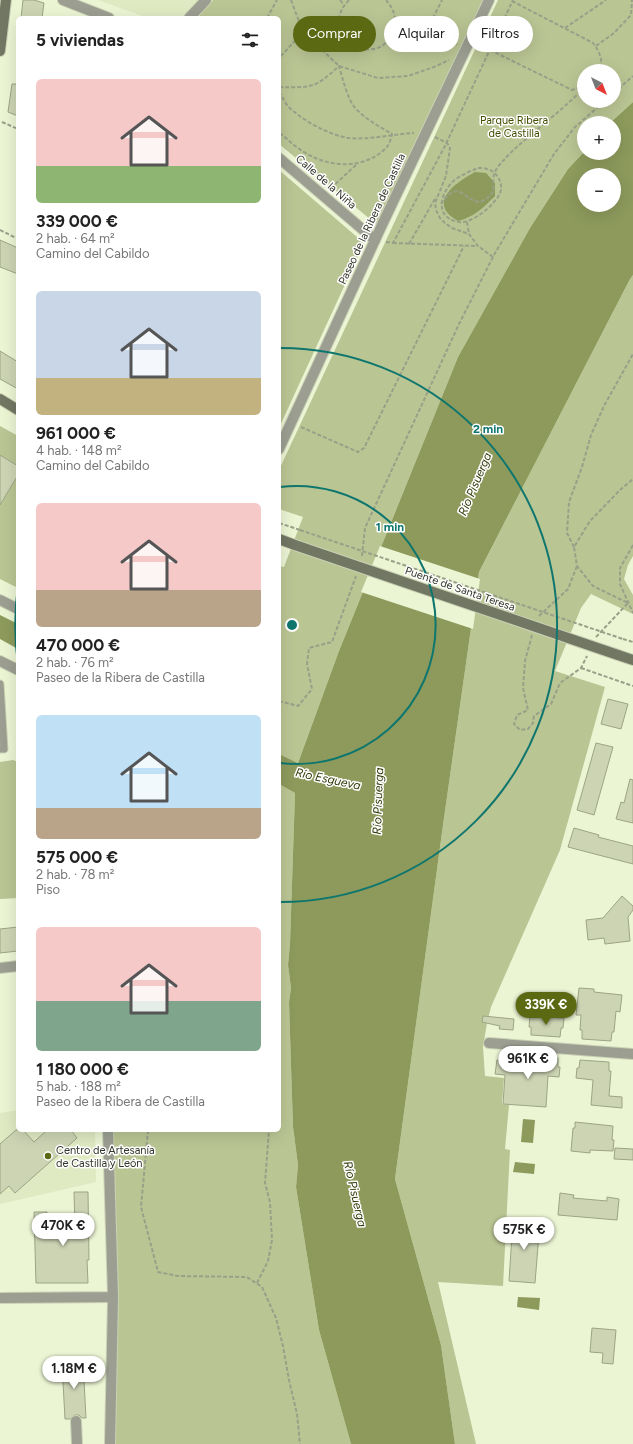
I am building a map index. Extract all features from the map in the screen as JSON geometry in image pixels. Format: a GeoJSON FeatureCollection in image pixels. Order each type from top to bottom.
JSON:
{"type":"FeatureCollection","features":[{"type":"Feature","properties":{"kind":"main road"},"geometry":{"type":"LineString","coordinates":[[0,51],[6,0]]}},
{"type":"Feature","properties":{"kind":"main road"},"geometry":{"type":"LineString","coordinates":[[0,399],[16,409]]}},
{"type":"Feature","properties":{"kind":"main road","name":"Puente de Santa Teresa"},"geometry":{"type":"LineString","coordinates":[[281,540],[633,660]]}},
{"type":"Feature","properties":{"kind":"street"},"geometry":{"type":"LineString","coordinates":[[63,0],[104,16]]}},
{"type":"Feature","properties":{"kind":"street"},"geometry":{"type":"LineString","coordinates":[[192,16],[206,0]]}},
{"type":"Feature","properties":{"kind":"street","name":"Paseo de la Ribera de Castilla"},"geometry":{"type":"LineString","coordinates":[[281,445],[375,240],[489,0]]}},
{"type":"Feature","properties":{"kind":"street","name":"Calle de la Niña"},"geometry":{"type":"LineString","coordinates":[[281,160],[375,240]]}},
{"type":"Feature","properties":{"kind":"street"},"geometry":{"type":"LineString","coordinates":[[0,600],[16,607]]}},
{"type":"Feature","properties":{"kind":"street"},"geometry":{"type":"LineString","coordinates":[[0,661],[16,669]]}},
{"type":"Feature","properties":{"kind":"street"},"geometry":{"type":"LineString","coordinates":[[0,968],[16,966]]}},
{"type":"Feature","properties":{"kind":"street"},"geometry":{"type":"LineString","coordinates":[[489,1043],[633,1054]]}},
{"type":"Feature","properties":{"kind":"street"},"geometry":{"type":"LineString","coordinates":[[108,1132],[113,1297],[110,1444]]}},
{"type":"Feature","properties":{"kind":"street"},"geometry":{"type":"LineString","coordinates":[[0,1298],[113,1297]]}},
{"type":"Feature","properties":{"kind":"street"},"geometry":{"type":"LineString","coordinates":[[76,1421],[77,1444]]}},
{"type":"Feature","properties":{"kind":"lane"},"geometry":{"type":"LineString","coordinates":[[0,684],[4,749],[0,749]]}},
{"type":"Feature","properties":{"kind":"path"},"geometry":{"type":"LineString","coordinates":[[268,16],[277,0]]}},
{"type":"Feature","properties":{"kind":"path"},"geometry":{"type":"LineString","coordinates":[[291,0],[297,16]]}},
{"type":"Feature","properties":{"kind":"path"},"geometry":{"type":"LineString","coordinates":[[340,0],[344,5]]}},
{"type":"Feature","properties":{"kind":"path"},"geometry":{"type":"LineString","coordinates":[[349,0],[340,12],[340,29],[344,37],[357,48],[365,50],[374,49],[384,44]]}},
{"type":"Feature","properties":{"kind":"path"},"geometry":{"type":"LineString","coordinates":[[386,0],[391,6],[395,16]]}},
{"type":"Feature","properties":{"kind":"path"},"geometry":{"type":"LineString","coordinates":[[434,16],[442,0]]}},
{"type":"Feature","properties":{"kind":"path"},"geometry":{"type":"LineString","coordinates":[[565,28],[606,0]]}},
{"type":"Feature","properties":{"kind":"path"},"geometry":{"type":"LineString","coordinates":[[596,46],[614,33],[631,15],[632,0]]}},
{"type":"Feature","properties":{"kind":"path"},"geometry":{"type":"LineString","coordinates":[[506,16],[513,1],[593,43],[600,52],[602,64]]}},
{"type":"Feature","properties":{"kind":"path"},"geometry":{"type":"LineString","coordinates":[[281,56],[293,43]]}},
{"type":"Feature","properties":{"kind":"path"},"geometry":{"type":"LineString","coordinates":[[324,52],[339,66],[378,78],[408,76],[434,68],[464,52],[459,47]]}},
{"type":"Feature","properties":{"kind":"path"},"geometry":{"type":"LineString","coordinates":[[393,244],[447,143],[489,52]]}},
{"type":"Feature","properties":{"kind":"path"},"geometry":{"type":"LineString","coordinates":[[494,52],[572,90],[577,89]]}},
{"type":"Feature","properties":{"kind":"path"},"geometry":{"type":"LineString","coordinates":[[281,87],[312,86],[324,80],[339,66]]}},
{"type":"Feature","properties":{"kind":"path"},"geometry":{"type":"LineString","coordinates":[[339,66],[346,90],[355,108],[369,120],[392,134]]}},
{"type":"Feature","properties":{"kind":"path"},"geometry":{"type":"LineString","coordinates":[[621,87],[633,76]]}},
{"type":"Feature","properties":{"kind":"path"},"geometry":{"type":"LineString","coordinates":[[441,204],[446,195],[455,191],[461,192],[471,200],[484,201],[494,190],[494,172],[516,147],[577,94]]}},
{"type":"Feature","properties":{"kind":"path"},"geometry":{"type":"LineString","coordinates":[[281,95],[287,105],[304,119],[323,130],[348,138],[426,132],[447,143],[450,148],[446,176],[409,244]]}},
{"type":"Feature","properties":{"kind":"path"},"geometry":{"type":"LineString","coordinates":[[361,562],[365,528],[453,338],[493,257],[554,154],[575,127],[597,108]]}},
{"type":"Feature","properties":{"kind":"path"},"geometry":{"type":"LineString","coordinates":[[2,122],[16,128]]}},
{"type":"Feature","properties":{"kind":"path"},"geometry":{"type":"LineString","coordinates":[[281,134],[291,143],[312,156],[329,162],[348,165],[368,161],[386,148],[392,134]]}},
{"type":"Feature","properties":{"kind":"path"},"geometry":{"type":"LineString","coordinates":[[323,195],[358,163]]}},
{"type":"Feature","properties":{"kind":"path"},"geometry":{"type":"LineString","coordinates":[[478,168],[488,168],[494,172],[499,178],[501,185],[500,193],[494,203],[484,212],[467,222],[464,223],[448,219],[443,213],[441,204],[443,196],[455,180],[478,168]]}},
{"type":"Feature","properties":{"kind":"path"},"geometry":{"type":"LineString","coordinates":[[438,192],[435,203],[436,210],[440,218],[452,228],[469,234]]}},
{"type":"Feature","properties":{"kind":"path"},"geometry":{"type":"LineString","coordinates":[[467,222],[469,234],[478,246],[493,257]]}},
{"type":"Feature","properties":{"kind":"path"},"geometry":{"type":"LineString","coordinates":[[0,230],[16,238]]}},
{"type":"Feature","properties":{"kind":"path"},"geometry":{"type":"LineString","coordinates":[[375,240],[393,244],[478,246]]}},
{"type":"Feature","properties":{"kind":"path"},"geometry":{"type":"LineString","coordinates":[[292,423],[358,452],[364,448],[464,246]]}},
{"type":"Feature","properties":{"kind":"path"},"geometry":{"type":"LineString","coordinates":[[628,603],[593,586],[577,566],[574,547],[566,533],[569,502],[594,429],[605,404],[633,354]]}},
{"type":"Feature","properties":{"kind":"path"},"geometry":{"type":"LineString","coordinates":[[574,547],[590,521],[620,490],[633,480]]}},
{"type":"Feature","properties":{"kind":"path"},"geometry":{"type":"LineString","coordinates":[[281,524],[633,642]]}},
{"type":"Feature","properties":{"kind":"path"},"geometry":{"type":"LineString","coordinates":[[633,545],[620,568],[620,584],[633,613]]}},
{"type":"Feature","properties":{"kind":"path"},"geometry":{"type":"LineString","coordinates":[[537,618],[568,589],[577,566]]}},
{"type":"Feature","properties":{"kind":"path"},"geometry":{"type":"LineString","coordinates":[[281,702],[298,706],[312,689],[307,664],[309,648],[332,642],[356,576]]}},
{"type":"Feature","properties":{"kind":"path"},"geometry":{"type":"LineString","coordinates":[[594,642],[597,635],[628,603]]}},
{"type":"Feature","properties":{"kind":"path"},"geometry":{"type":"LineString","coordinates":[[533,632],[525,660],[523,688],[528,710],[517,715],[514,724],[520,730],[528,730],[533,723],[534,716],[552,704],[560,683],[581,668],[587,655]]}},
{"type":"Feature","properties":{"kind":"path"},"geometry":{"type":"LineString","coordinates":[[581,668],[633,686]]}},
{"type":"Feature","properties":{"kind":"path"},"geometry":{"type":"LineString","coordinates":[[148,1132],[141,1207],[158,1272],[178,1276],[247,1277],[262,1286],[276,1318],[283,1346],[297,1414],[300,1444]]}},
{"type":"Feature","properties":{"kind":"path"},"geometry":{"type":"LineString","coordinates":[[257,1283],[268,1261],[272,1240],[270,1208],[265,1183],[269,1132]]}},
{"type":"Feature","properties":{"kind":"shaded area"},"geometry":{"type":"Polygon","coordinates":[[[98,0],[199,0],[185,16],[142,16],[98,0]]]}},
{"type":"Feature","properties":{"kind":"shaded area","name":"Centro de Artesanía de Castilla y León"},"geometry":{"type":"Polygon","coordinates":[[[16,1110],[16,1132],[95,1132],[96,1182],[0,1204],[0,1113],[16,1110]]]}},
{"type":"Feature","properties":{"kind":"green space"},"geometry":{"type":"Polygon","coordinates":[[[213,0],[483,0],[476,16],[467,16],[467,34],[459,51],[459,16],[384,16],[384,52],[459,52],[378,224],[376,224],[281,146],[281,16],[199,16],[213,0]]]}},
{"type":"Feature","properties":{"kind":"green space","name":"Parque Ribera de Castilla"},"geometry":{"type":"Polygon","coordinates":[[[498,0],[633,0],[633,102],[618,116],[577,116],[577,159],[568,169],[530,228],[458,357],[339,651],[298,763],[281,755],[281,566],[284,567],[303,517],[281,510],[281,466],[474,52],[533,52],[533,16],[491,16],[498,0]]]}},
{"type":"Feature","properties":{"kind":"green space"},"geometry":{"type":"Polygon","coordinates":[[[281,172],[364,243],[281,424],[281,172]]]}},
{"type":"Feature","properties":{"kind":"green space"},"geometry":{"type":"Polygon","coordinates":[[[633,275],[633,556],[628,565],[624,579],[633,595],[633,614],[591,594],[581,608],[555,671],[605,687],[560,850],[491,1007],[487,1023],[483,1047],[485,1076],[504,1078],[502,1104],[509,1105],[505,1149],[510,1150],[503,1286],[438,1282],[476,1444],[455,1444],[441,1345],[395,1179],[479,572],[633,275]]]}},
{"type":"Feature","properties":{"kind":"green space"},"geometry":{"type":"Polygon","coordinates":[[[0,426],[16,435],[16,587],[0,579],[0,426]]]}},
{"type":"Feature","properties":{"kind":"green space"},"geometry":{"type":"Polygon","coordinates":[[[13,760],[16,761],[16,898],[0,899],[0,762],[13,760]]]}},
{"type":"Feature","properties":{"kind":"green space"},"geometry":{"type":"Polygon","coordinates":[[[281,785],[295,793],[288,965],[291,988],[289,1002],[293,1127],[298,1165],[296,1187],[319,1330],[351,1444],[113,1444],[111,1132],[281,1132],[281,785]]]}},
{"type":"Feature","properties":{"kind":"water"},"geometry":{"type":"Polygon","coordinates":[[[633,102],[633,275],[479,572],[395,1179],[441,1345],[455,1444],[351,1444],[319,1330],[296,1187],[298,1165],[293,1127],[289,1002],[291,988],[288,965],[295,793],[281,785],[281,755],[298,763],[339,651],[458,357],[530,228],[568,169],[577,159],[621,160],[621,116],[618,116],[633,102]]]}},
{"type":"Feature","properties":{"kind":"water"},"geometry":{"type":"Polygon","coordinates":[[[475,172],[486,173],[495,183],[495,196],[474,214],[458,221],[449,214],[444,207],[444,200],[452,188],[475,172]]]}},
{"type":"Feature","properties":{"kind":"water"},"geometry":{"type":"Polygon","coordinates":[[[0,615],[16,623],[16,648],[0,639],[0,615]]]}},
{"type":"Feature","properties":{"kind":"water"},"geometry":{"type":"Polygon","coordinates":[[[523,1119],[535,1120],[533,1143],[521,1142],[523,1119]]]}},
{"type":"Feature","properties":{"kind":"water"},"geometry":{"type":"Polygon","coordinates":[[[515,1162],[535,1164],[534,1174],[513,1172],[515,1162]]]}},
{"type":"Feature","properties":{"kind":"water"},"geometry":{"type":"Polygon","coordinates":[[[518,1297],[540,1298],[539,1310],[517,1307],[518,1297]]]}},
{"type":"Feature","properties":{"kind":"pier"},"geometry":{"type":"Polygon","coordinates":[[[380,546],[480,579],[473,629],[361,592],[380,546]]]}},
{"type":"Feature","properties":{"kind":"building"},"geometry":{"type":"Polygon","coordinates":[[[23,0],[34,0],[44,3],[42,16],[21,16],[23,0]]]}},
{"type":"Feature","properties":{"kind":"building"},"geometry":{"type":"Polygon","coordinates":[[[12,84],[16,84],[16,115],[8,112],[12,84]]]}},
{"type":"Feature","properties":{"kind":"building"},"geometry":{"type":"Polygon","coordinates":[[[0,240],[16,247],[16,273],[0,267],[0,240]]]}},
{"type":"Feature","properties":{"kind":"building"},"geometry":{"type":"Polygon","coordinates":[[[0,351],[16,361],[16,388],[0,379],[0,351]]]}},
{"type":"Feature","properties":{"kind":"building"},"geometry":{"type":"Polygon","coordinates":[[[0,455],[16,465],[16,478],[0,505],[0,455]]]}},
{"type":"Feature","properties":{"kind":"building"},"geometry":{"type":"Polygon","coordinates":[[[608,699],[628,704],[621,729],[601,724],[608,699]]]}},
{"type":"Feature","properties":{"kind":"building"},"geometry":{"type":"Polygon","coordinates":[[[596,743],[613,747],[594,815],[577,810],[596,743]]]}},
{"type":"Feature","properties":{"kind":"building"},"geometry":{"type":"Polygon","coordinates":[[[630,779],[633,780],[633,823],[616,819],[621,802],[624,803],[630,779]]]}},
{"type":"Feature","properties":{"kind":"building"},"geometry":{"type":"Polygon","coordinates":[[[574,828],[599,835],[598,837],[633,846],[633,864],[568,847],[574,828]]]}},
{"type":"Feature","properties":{"kind":"building"},"geometry":{"type":"Polygon","coordinates":[[[622,896],[633,906],[633,910],[628,917],[630,941],[605,944],[604,938],[588,940],[586,920],[603,918],[622,896]]]}},
{"type":"Feature","properties":{"kind":"building"},"geometry":{"type":"Polygon","coordinates":[[[16,927],[16,951],[0,953],[0,929],[16,927]]]}},
{"type":"Feature","properties":{"kind":"building"},"geometry":{"type":"Polygon","coordinates":[[[579,988],[594,989],[594,992],[622,995],[620,1012],[616,1011],[614,1032],[612,1032],[611,1041],[582,1039],[582,1030],[580,1030],[581,1015],[576,1015],[579,988]]]}},
{"type":"Feature","properties":{"kind":"building"},"geometry":{"type":"Polygon","coordinates":[[[483,1016],[514,1019],[513,1030],[499,1029],[500,1026],[482,1022],[483,1016]]]}},
{"type":"Feature","properties":{"kind":"building"},"geometry":{"type":"Polygon","coordinates":[[[530,1016],[564,1018],[560,1037],[531,1035],[531,1027],[529,1027],[530,1016]]]}},
{"type":"Feature","properties":{"kind":"building"},"geometry":{"type":"Polygon","coordinates":[[[529,1056],[558,1058],[558,1067],[560,1067],[559,1077],[548,1076],[546,1107],[503,1104],[505,1075],[495,1074],[497,1060],[510,1060],[510,1062],[528,1064],[529,1056]]]}},
{"type":"Feature","properties":{"kind":"building"},"geometry":{"type":"Polygon","coordinates":[[[580,1060],[609,1062],[609,1071],[611,1071],[609,1096],[622,1097],[622,1108],[591,1105],[593,1080],[576,1078],[580,1060]]]}},
{"type":"Feature","properties":{"kind":"building"},"geometry":{"type":"Polygon","coordinates":[[[575,1122],[613,1126],[613,1151],[590,1150],[590,1153],[571,1151],[575,1122]]]}},
{"type":"Feature","properties":{"kind":"building"},"geometry":{"type":"Polygon","coordinates":[[[16,1130],[16,1132],[25,1132],[34,1142],[45,1132],[72,1132],[77,1138],[15,1193],[9,1186],[0,1194],[0,1144],[16,1130]]]}},
{"type":"Feature","properties":{"kind":"building"},"geometry":{"type":"Polygon","coordinates":[[[615,1148],[633,1149],[633,1160],[614,1159],[615,1148]]]}},
{"type":"Feature","properties":{"kind":"building"},"geometry":{"type":"Polygon","coordinates":[[[74,1192],[88,1192],[88,1283],[36,1283],[34,1212],[47,1212],[47,1228],[75,1227],[74,1192]]]}},
{"type":"Feature","properties":{"kind":"building"},"geometry":{"type":"Polygon","coordinates":[[[560,1193],[574,1195],[573,1198],[607,1201],[607,1197],[619,1199],[617,1220],[558,1215],[560,1193]]]}},
{"type":"Feature","properties":{"kind":"building"},"geometry":{"type":"Polygon","coordinates":[[[513,1220],[540,1222],[535,1283],[509,1281],[513,1220]]]}},
{"type":"Feature","properties":{"kind":"building"},"geometry":{"type":"Polygon","coordinates":[[[592,1328],[616,1330],[613,1364],[602,1363],[603,1353],[590,1352],[592,1328]]]}},
{"type":"Feature","properties":{"kind":"building"},"geometry":{"type":"Polygon","coordinates":[[[83,1362],[86,1418],[75,1415],[70,1419],[65,1419],[62,1364],[83,1362]]]}},
{"type":"Feature","properties":{"kind":"place","name":"Centro de Artesanía de Castilla y León"},"geometry":{"type":"Point","coordinates":[48,1156]}},
{"type":"Feature","properties":{"kind":"water label","name":"Río Pisuerga"},"geometry":{"type":"Point","coordinates":[475,484]}},
{"type":"Feature","properties":{"kind":"water label","name":"Río Esgueva"},"geometry":{"type":"Point","coordinates":[328,779]}},
{"type":"Feature","properties":{"kind":"water label","name":"Río Pisuerga"},"geometry":{"type":"Point","coordinates":[378,801]}},
{"type":"Feature","properties":{"kind":"water label","name":"Río Pisuerga"},"geometry":{"type":"Point","coordinates":[355,1194]}}]}
